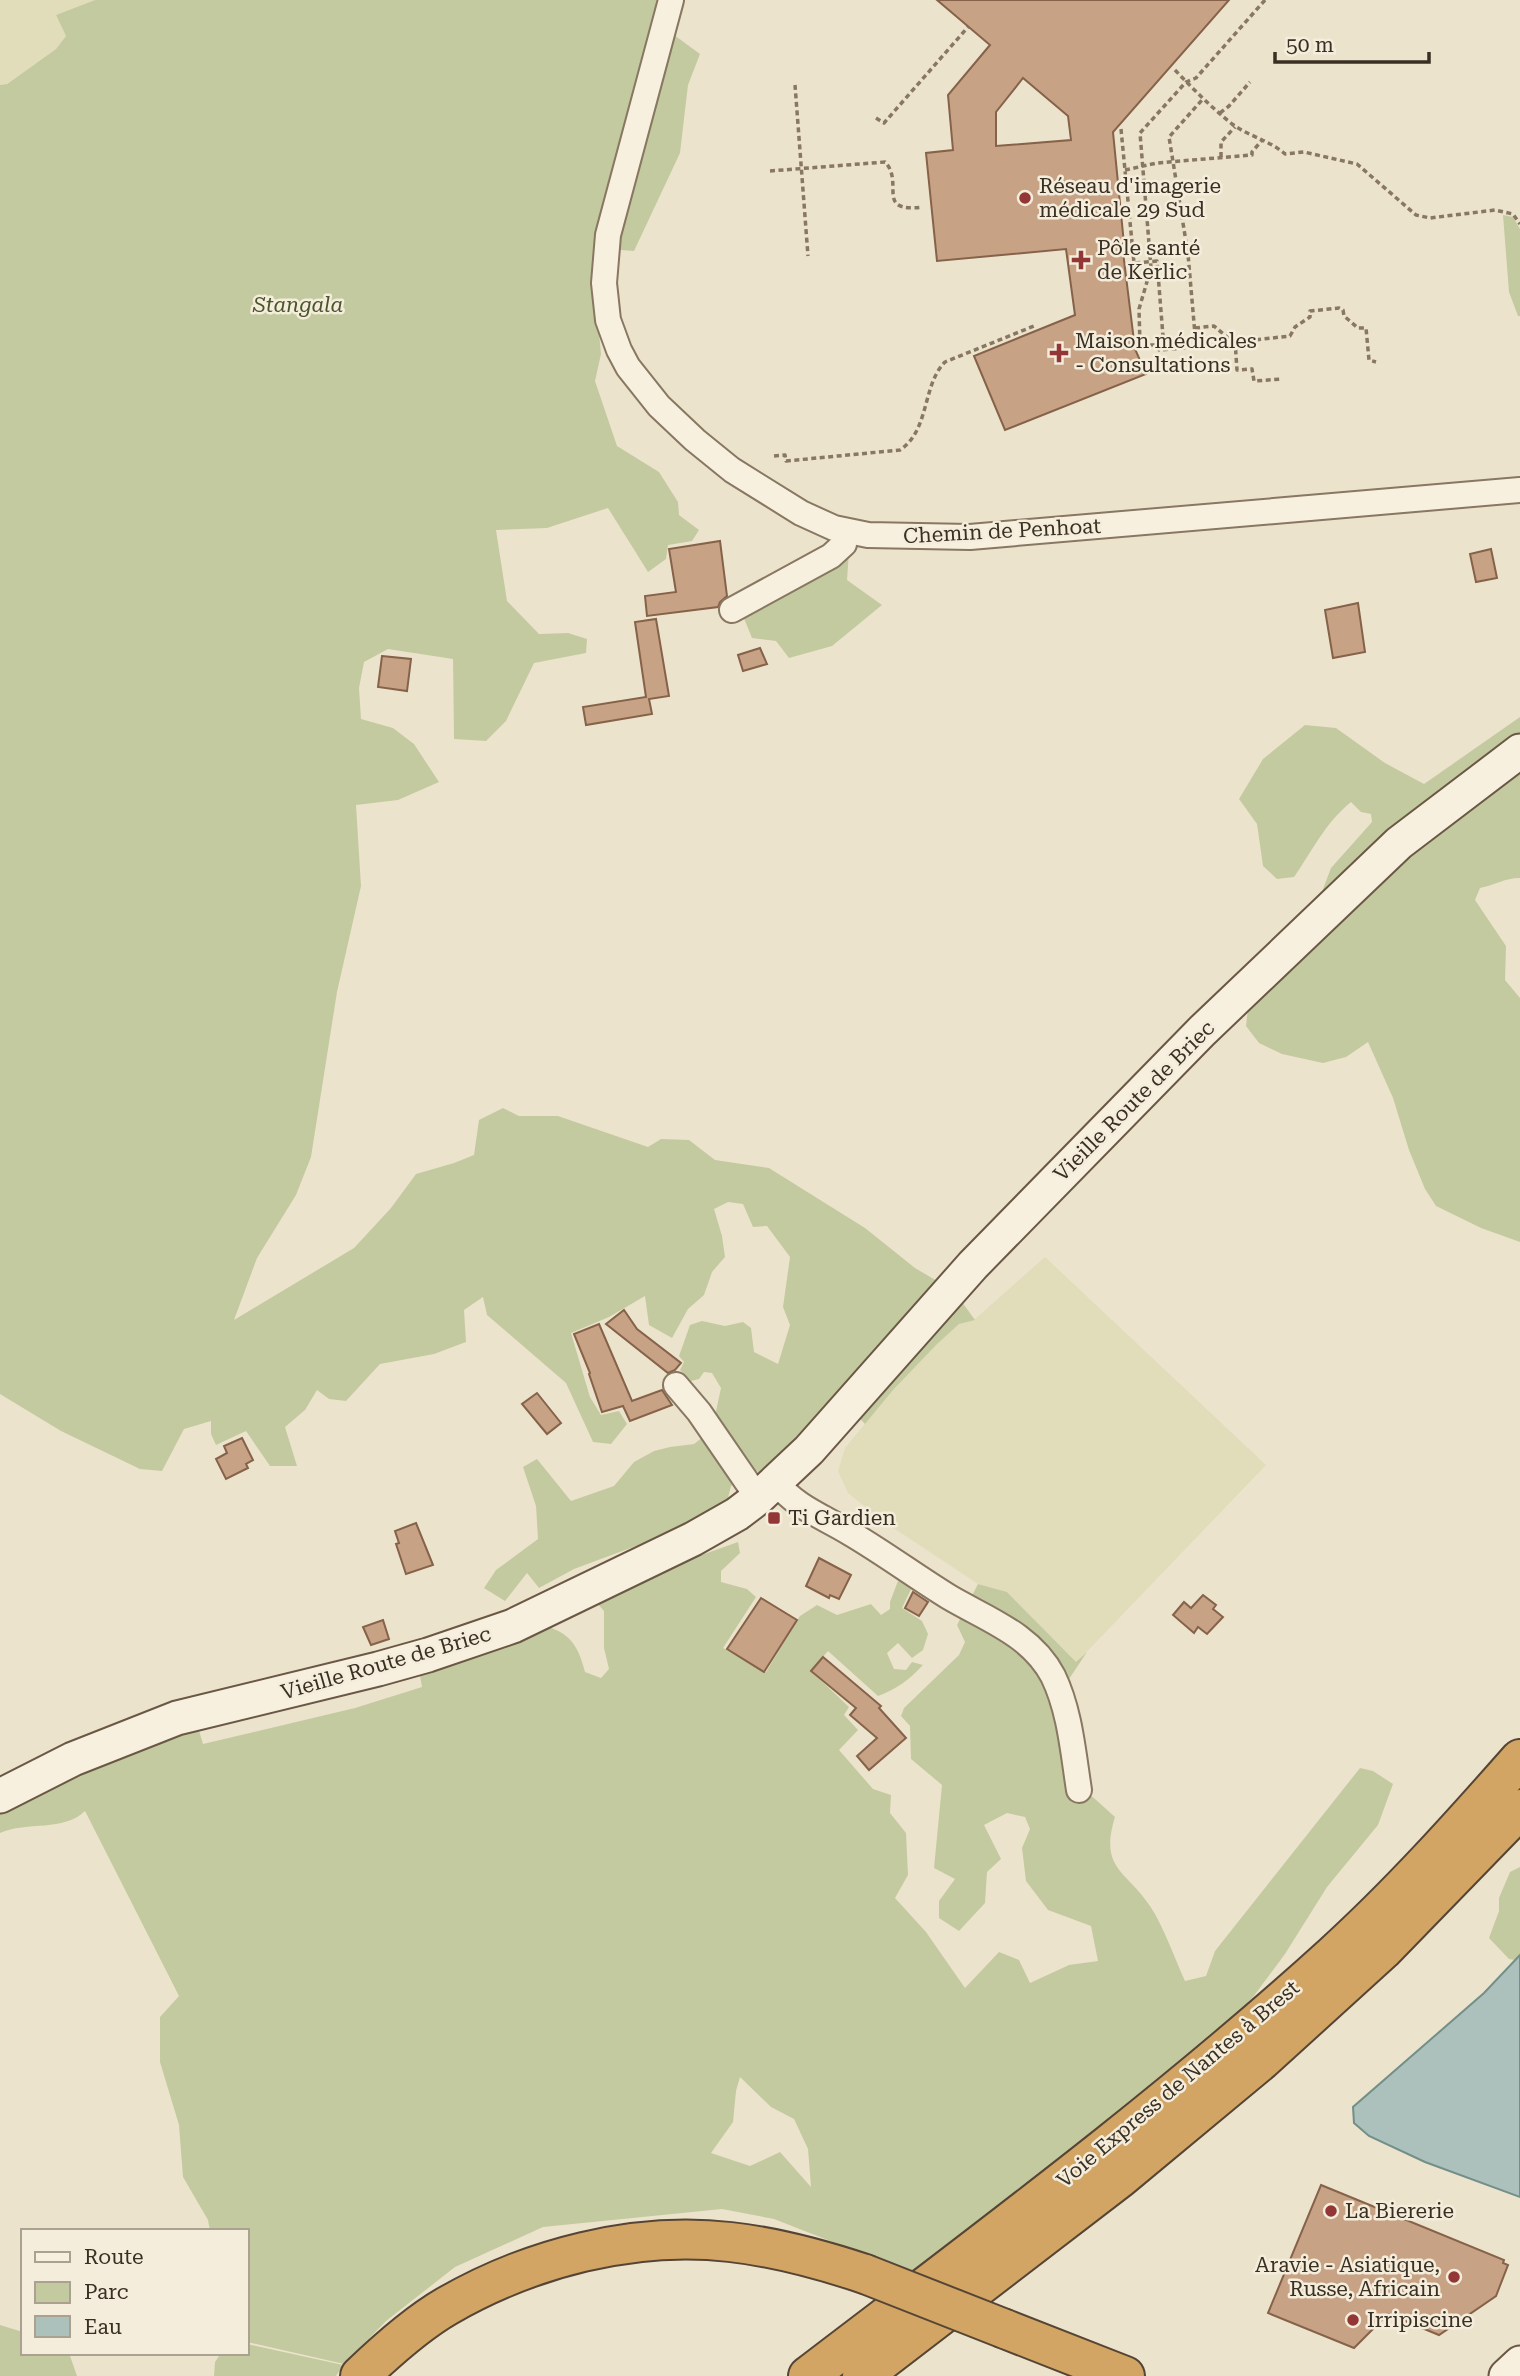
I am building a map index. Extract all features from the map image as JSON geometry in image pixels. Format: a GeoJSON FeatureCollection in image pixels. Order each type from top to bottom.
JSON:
{"type":"FeatureCollection","features":[{"type":"Feature","properties":{"kind":"highway","name":"Voie Express de Nantes à Brest"},"geometry":{"type":"LineString","coordinates":[[808,2376],[1156,2108],[1277,2004],[1335,1953],[1415,1873],[1520,1759]]}},
{"type":"Feature","properties":{"kind":"highway","name":"Voie Express de Nantes à Brest"},"geometry":{"type":"LineString","coordinates":[[862,2376],[1120,2178],[1262,2060],[1383,1950],[1520,1809]]}},
{"type":"Feature","properties":{"kind":"highway"},"geometry":{"type":"LineString","coordinates":[[360,2376],[445,2307],[515,2274],[590,2251],[652,2242],[727,2241],[785,2250],[864,2274],[1125,2376]]}},
{"type":"Feature","properties":{"kind":"street","name":"Chemin de Penhoat"},"geometry":{"type":"LineString","coordinates":[[671,0],[608,235],[605,303],[614,337],[628,367],[642,387],[695,440],[732,470],[778,499],[845,532],[891,537],[970,537],[1520,490]]}},
{"type":"Feature","properties":{"kind":"street"},"geometry":{"type":"LineString","coordinates":[[732,610],[831,556],[844,544],[845,532]]}},
{"type":"Feature","properties":{"kind":"street","name":"Vieille Route de Briec"},"geometry":{"type":"LineString","coordinates":[[0,1796],[73,1759],[177,1718],[377,1669],[513,1626],[693,1539],[737,1514],[767,1490],[857,1397],[973,1265],[1202,1031],[1399,843],[1520,751]]}},
{"type":"Feature","properties":{"kind":"street"},"geometry":{"type":"LineString","coordinates":[[676,1385],[767,1490],[785,1494],[811,1512],[851,1533],[951,1598],[983,1614],[1034,1650],[1053,1677],[1069,1722],[1079,1790]]}},
{"type":"Feature","properties":{"kind":"street"},"geometry":{"type":"LineString","coordinates":[[1506,2376],[1520,2363]]}},
{"type":"Feature","properties":{"kind":"path"},"geometry":{"type":"LineString","coordinates":[[1265,0],[1196,78],[1186,82],[1140,133],[1151,268],[1139,309],[1140,345],[1158,345],[1159,350],[1164,350],[1290,335],[1310,317],[1310,311],[1339,308],[1358,328],[1366,328],[1369,360],[1376,362]]}},
{"type":"Feature","properties":{"kind":"path"},"geometry":{"type":"LineString","coordinates":[[876,118],[884,123],[968,27]]}},
{"type":"Feature","properties":{"kind":"path"},"geometry":{"type":"LineString","coordinates":[[1175,70],[1202,100],[1236,126],[1263,139],[1285,154],[1304,152],[1357,164],[1416,215],[1430,218],[1496,210],[1513,214],[1520,224]]}},
{"type":"Feature","properties":{"kind":"path"},"geometry":{"type":"LineString","coordinates":[[1220,113],[1250,82]]}},
{"type":"Feature","properties":{"kind":"path"},"geometry":{"type":"LineString","coordinates":[[795,85],[808,256]]}},
{"type":"Feature","properties":{"kind":"path"},"geometry":{"type":"LineString","coordinates":[[1196,345],[1188,254],[1169,137],[1202,100]]}},
{"type":"Feature","properties":{"kind":"path"},"geometry":{"type":"LineString","coordinates":[[1221,158],[1221,142],[1236,126]]}},
{"type":"Feature","properties":{"kind":"path"},"geometry":{"type":"LineString","coordinates":[[1121,129],[1134,263],[1157,261],[1164,350]]}},
{"type":"Feature","properties":{"kind":"path"},"geometry":{"type":"LineString","coordinates":[[1125,170],[1172,162],[1252,155],[1263,139]]}},
{"type":"Feature","properties":{"kind":"path"},"geometry":{"type":"LineString","coordinates":[[771,171],[885,162],[892,173],[893,195],[898,206],[911,209],[923,207]]}},
{"type":"Feature","properties":{"kind":"path"},"geometry":{"type":"LineString","coordinates":[[774,456],[785,455],[786,461],[900,450],[915,434],[936,375],[945,362],[1034,326]]}},
{"type":"Feature","properties":{"kind":"path"},"geometry":{"type":"LineString","coordinates":[[1195,328],[1214,326],[1229,342]]}},
{"type":"Feature","properties":{"kind":"path"},"geometry":{"type":"LineString","coordinates":[[1235,341],[1237,370],[1252,369],[1254,381],[1282,379]]}},
{"type":"Feature","properties":{"kind":"shaded area"},"geometry":{"type":"Polygon","coordinates":[[[0,0],[95,0],[56,15],[66,36],[56,49],[6,84],[0,85],[0,0]]]}},
{"type":"Feature","properties":{"kind":"shaded area"},"geometry":{"type":"Polygon","coordinates":[[[1045,1257],[1266,1465],[1076,1663],[1007,1592],[978,1584],[886,1523],[848,1493],[838,1471],[845,1448],[935,1345],[959,1324],[975,1319],[1045,1257]]]}},
{"type":"Feature","properties":{"kind":"green space","name":"Stangala"},"geometry":{"type":"Polygon","coordinates":[[[95,0],[661,0],[655,21],[700,54],[688,85],[680,153],[634,251],[621,250],[602,242],[595,290],[601,354],[595,381],[617,446],[659,472],[678,502],[679,515],[699,530],[692,541],[668,545],[666,559],[648,572],[608,508],[547,528],[496,530],[507,601],[539,634],[568,633],[587,639],[586,653],[534,663],[506,721],[486,741],[454,739],[453,659],[388,649],[364,662],[359,688],[361,719],[393,728],[414,744],[439,782],[398,800],[356,805],[361,886],[337,992],[311,1157],[296,1195],[257,1258],[234,1320],[354,1248],[391,1208],[416,1174],[474,1155],[479,1120],[503,1108],[519,1116],[558,1116],[648,1147],[661,1139],[689,1140],[715,1160],[769,1168],[865,1228],[915,1268],[954,1291],[975,1320],[959,1324],[936,1345],[865,1424],[836,1394],[762,1474],[752,1469],[731,1486],[728,1498],[712,1511],[641,1544],[574,1569],[539,1588],[527,1573],[505,1601],[484,1588],[496,1570],[538,1539],[536,1506],[523,1467],[537,1459],[571,1501],[614,1486],[634,1462],[654,1451],[694,1444],[712,1430],[721,1388],[712,1373],[704,1372],[699,1379],[691,1381],[680,1370],[684,1362],[679,1356],[690,1325],[702,1321],[725,1326],[743,1322],[751,1328],[754,1352],[778,1364],[790,1325],[783,1307],[790,1257],[767,1226],[753,1227],[743,1204],[728,1202],[714,1209],[725,1257],[712,1272],[704,1295],[688,1309],[672,1338],[649,1325],[645,1296],[609,1317],[571,1333],[590,1397],[601,1415],[619,1411],[627,1424],[611,1444],[593,1442],[566,1383],[487,1315],[483,1297],[464,1310],[466,1342],[434,1354],[380,1364],[346,1401],[329,1399],[317,1390],[305,1410],[285,1427],[297,1466],[270,1466],[246,1431],[216,1445],[211,1434],[211,1421],[184,1429],[162,1471],[140,1469],[61,1431],[0,1394],[0,85],[7,84],[56,49],[66,36],[56,15],[95,0]]]}},
{"type":"Feature","properties":{"kind":"green space"},"geometry":{"type":"Polygon","coordinates":[[[1503,215],[1513,217],[1520,229],[1520,316],[1509,292],[1503,215]]]}},
{"type":"Feature","properties":{"kind":"green space"},"geometry":{"type":"Polygon","coordinates":[[[849,552],[847,580],[882,605],[832,646],[789,658],[776,641],[752,638],[741,611],[849,552]]]}},
{"type":"Feature","properties":{"kind":"green space"},"geometry":{"type":"Polygon","coordinates":[[[1520,717],[1520,878],[1480,888],[1475,900],[1506,946],[1505,980],[1520,998],[1520,1242],[1481,1228],[1436,1206],[1425,1189],[1409,1150],[1393,1098],[1368,1042],[1346,1057],[1323,1063],[1282,1054],[1259,1043],[1246,1026],[1249,1000],[1315,930],[1323,889],[1331,868],[1372,822],[1371,814],[1361,812],[1351,802],[1327,828],[1294,877],[1277,879],[1263,866],[1257,824],[1239,799],[1263,759],[1305,725],[1336,728],[1385,763],[1424,784],[1520,717]]]}},
{"type":"Feature","properties":{"kind":"green space"},"geometry":{"type":"Polygon","coordinates":[[[738,1542],[740,1553],[721,1571],[721,1582],[747,1589],[756,1597],[723,1648],[766,1672],[800,1616],[817,1605],[837,1615],[871,1604],[881,1615],[890,1609],[898,1581],[913,1585],[902,1608],[922,1621],[928,1634],[923,1650],[912,1658],[898,1643],[887,1653],[894,1669],[906,1670],[912,1662],[923,1665],[908,1680],[878,1696],[828,1651],[811,1671],[849,1707],[844,1715],[858,1730],[839,1750],[873,1789],[891,1795],[890,1813],[906,1833],[908,1875],[895,1898],[926,1932],[965,1988],[999,1952],[1019,1960],[1030,1983],[1069,1965],[1098,1961],[1091,1926],[1048,1910],[1026,1881],[1022,1848],[1030,1829],[1025,1817],[1007,1813],[984,1825],[1001,1859],[987,1872],[985,1903],[959,1931],[939,1918],[939,1901],[955,1879],[934,1868],[942,1785],[911,1759],[910,1726],[901,1716],[904,1708],[959,1655],[965,1642],[957,1625],[978,1584],[1007,1592],[1076,1662],[1087,1652],[1055,1700],[1074,1780],[1115,1817],[1110,1848],[1113,1859],[1117,1868],[1155,1914],[1185,1981],[1206,1976],[1215,1951],[1360,1768],[1373,1771],[1393,1784],[1378,1825],[1327,1887],[1285,1954],[1253,1997],[1225,2027],[1177,2070],[912,2273],[774,2219],[722,2209],[543,2227],[455,2267],[386,2321],[344,2364],[248,2342],[248,2229],[210,2229],[208,2220],[183,2177],[179,2125],[160,2062],[160,2017],[179,1996],[85,1811],[67,1822],[22,1827],[0,1833],[0,1803],[197,1724],[203,1744],[355,1708],[422,1687],[419,1670],[548,1627],[569,1638],[580,1656],[585,1672],[601,1678],[609,1669],[604,1648],[604,1611],[596,1602],[682,1562],[738,1542]],[[740,2077],[733,2122],[711,2153],[750,2166],[780,2152],[811,2187],[808,2149],[794,2119],[771,2107],[740,2077]]]}},
{"type":"Feature","properties":{"kind":"green space"},"geometry":{"type":"Polygon","coordinates":[[[1520,1867],[1520,1955],[1515,1960],[1509,1959],[1489,1938],[1499,1911],[1499,1898],[1510,1872],[1520,1867]]]}},
{"type":"Feature","properties":{"kind":"green space"},"geometry":{"type":"Polygon","coordinates":[[[0,2325],[21,2331],[21,2355],[70,2355],[77,2376],[0,2376],[0,2325]]]}},
{"type":"Feature","properties":{"kind":"green space"},"geometry":{"type":"Polygon","coordinates":[[[248,2344],[343,2365],[336,2376],[214,2376],[215,2362],[220,2355],[248,2355],[248,2344]]]}},
{"type":"Feature","properties":{"kind":"water"},"geometry":{"type":"Polygon","coordinates":[[[1520,1955],[1520,2197],[1425,2162],[1369,2136],[1354,2123],[1353,2107],[1484,1993],[1520,1955]]]}},
{"type":"Feature","properties":{"kind":"building"},"geometry":{"type":"Polygon","coordinates":[[[937,0],[1229,0],[1113,132],[1122,244],[1135,349],[1146,374],[1005,430],[974,356],[1075,315],[1066,249],[937,261],[926,153],[953,150],[948,95],[990,45],[937,0]],[[1023,78],[996,112],[996,146],[1071,140],[1068,116],[1023,78]]]}},
{"type":"Feature","properties":{"kind":"building"},"geometry":{"type":"Polygon","coordinates":[[[720,541],[727,596],[718,607],[647,616],[645,596],[676,592],[669,549],[720,541]]]}},
{"type":"Feature","properties":{"kind":"building"},"geometry":{"type":"Polygon","coordinates":[[[1491,549],[1497,578],[1476,582],[1470,554],[1491,549]]]}},
{"type":"Feature","properties":{"kind":"building"},"geometry":{"type":"Polygon","coordinates":[[[1358,603],[1365,652],[1333,658],[1325,610],[1358,603]]]}},
{"type":"Feature","properties":{"kind":"building"},"geometry":{"type":"Polygon","coordinates":[[[656,619],[669,696],[649,699],[652,714],[586,725],[583,707],[646,697],[635,622],[656,619]]]}},
{"type":"Feature","properties":{"kind":"building"},"geometry":{"type":"Polygon","coordinates":[[[760,648],[767,664],[743,671],[738,655],[760,648]]]}},
{"type":"Feature","properties":{"kind":"building"},"geometry":{"type":"Polygon","coordinates":[[[382,656],[411,659],[407,691],[378,687],[382,656]]]}},
{"type":"Feature","properties":{"kind":"building"},"geometry":{"type":"Polygon","coordinates":[[[624,1310],[637,1329],[681,1363],[675,1370],[668,1373],[606,1324],[624,1310]]]}},
{"type":"Feature","properties":{"kind":"building"},"geometry":{"type":"Polygon","coordinates":[[[599,1324],[632,1401],[662,1390],[672,1405],[630,1421],[623,1406],[602,1412],[574,1334],[599,1324]]]}},
{"type":"Feature","properties":{"kind":"building"},"geometry":{"type":"Polygon","coordinates":[[[537,1393],[561,1423],[547,1434],[522,1404],[537,1393]]]}},
{"type":"Feature","properties":{"kind":"building"},"geometry":{"type":"Polygon","coordinates":[[[242,1438],[253,1460],[246,1464],[248,1468],[226,1479],[216,1459],[227,1453],[224,1446],[242,1438]]]}},
{"type":"Feature","properties":{"kind":"building"},"geometry":{"type":"Polygon","coordinates":[[[416,1523],[433,1565],[406,1574],[396,1544],[399,1543],[395,1531],[416,1523]]]}},
{"type":"Feature","properties":{"kind":"building"},"geometry":{"type":"Polygon","coordinates":[[[819,1558],[851,1575],[839,1599],[830,1595],[829,1598],[806,1586],[819,1558]]]}},
{"type":"Feature","properties":{"kind":"building"},"geometry":{"type":"Polygon","coordinates":[[[913,1592],[928,1602],[919,1616],[905,1608],[913,1592]]]}},
{"type":"Feature","properties":{"kind":"building"},"geometry":{"type":"Polygon","coordinates":[[[1203,1595],[1216,1605],[1213,1609],[1223,1617],[1207,1634],[1198,1627],[1194,1633],[1173,1615],[1184,1602],[1191,1608],[1203,1595]]]}},
{"type":"Feature","properties":{"kind":"building"},"geometry":{"type":"Polygon","coordinates":[[[761,1598],[797,1620],[764,1672],[727,1649],[761,1598]]]}},
{"type":"Feature","properties":{"kind":"building"},"geometry":{"type":"Polygon","coordinates":[[[383,1620],[389,1639],[371,1645],[363,1627],[383,1620]]]}},
{"type":"Feature","properties":{"kind":"building"},"geometry":{"type":"Polygon","coordinates":[[[823,1657],[881,1706],[879,1708],[906,1738],[869,1770],[857,1756],[877,1738],[850,1715],[856,1708],[811,1671],[823,1657]]]}},
{"type":"Feature","properties":{"kind":"building"},"geometry":{"type":"Polygon","coordinates":[[[1321,2185],[1504,2260],[1503,2263],[1508,2265],[1496,2296],[1439,2335],[1388,2314],[1354,2348],[1268,2313],[1321,2185]]]}},
{"type":"Feature","properties":{"kind":"place","name":"Réseau d'imagerie médicale 29 Sud"},"geometry":{"type":"Point","coordinates":[1025,198]}},
{"type":"Feature","properties":{"kind":"place","name":"Pôle santé de Kerlic"},"geometry":{"type":"Point","coordinates":[1081,260]}},
{"type":"Feature","properties":{"kind":"place","name":"Maison médicales - Consultations"},"geometry":{"type":"Point","coordinates":[1059,353]}},
{"type":"Feature","properties":{"kind":"place","name":"Ti Gardien"},"geometry":{"type":"Point","coordinates":[774,1518]}},
{"type":"Feature","properties":{"kind":"place","name":"La Biererie"},"geometry":{"type":"Point","coordinates":[1331,2211]}},
{"type":"Feature","properties":{"kind":"place","name":"Aravie - Asiatique, Russe, Africain"},"geometry":{"type":"Point","coordinates":[1454,2277]}},
{"type":"Feature","properties":{"kind":"place","name":"Irripiscine"},"geometry":{"type":"Point","coordinates":[1353,2320]}}]}
